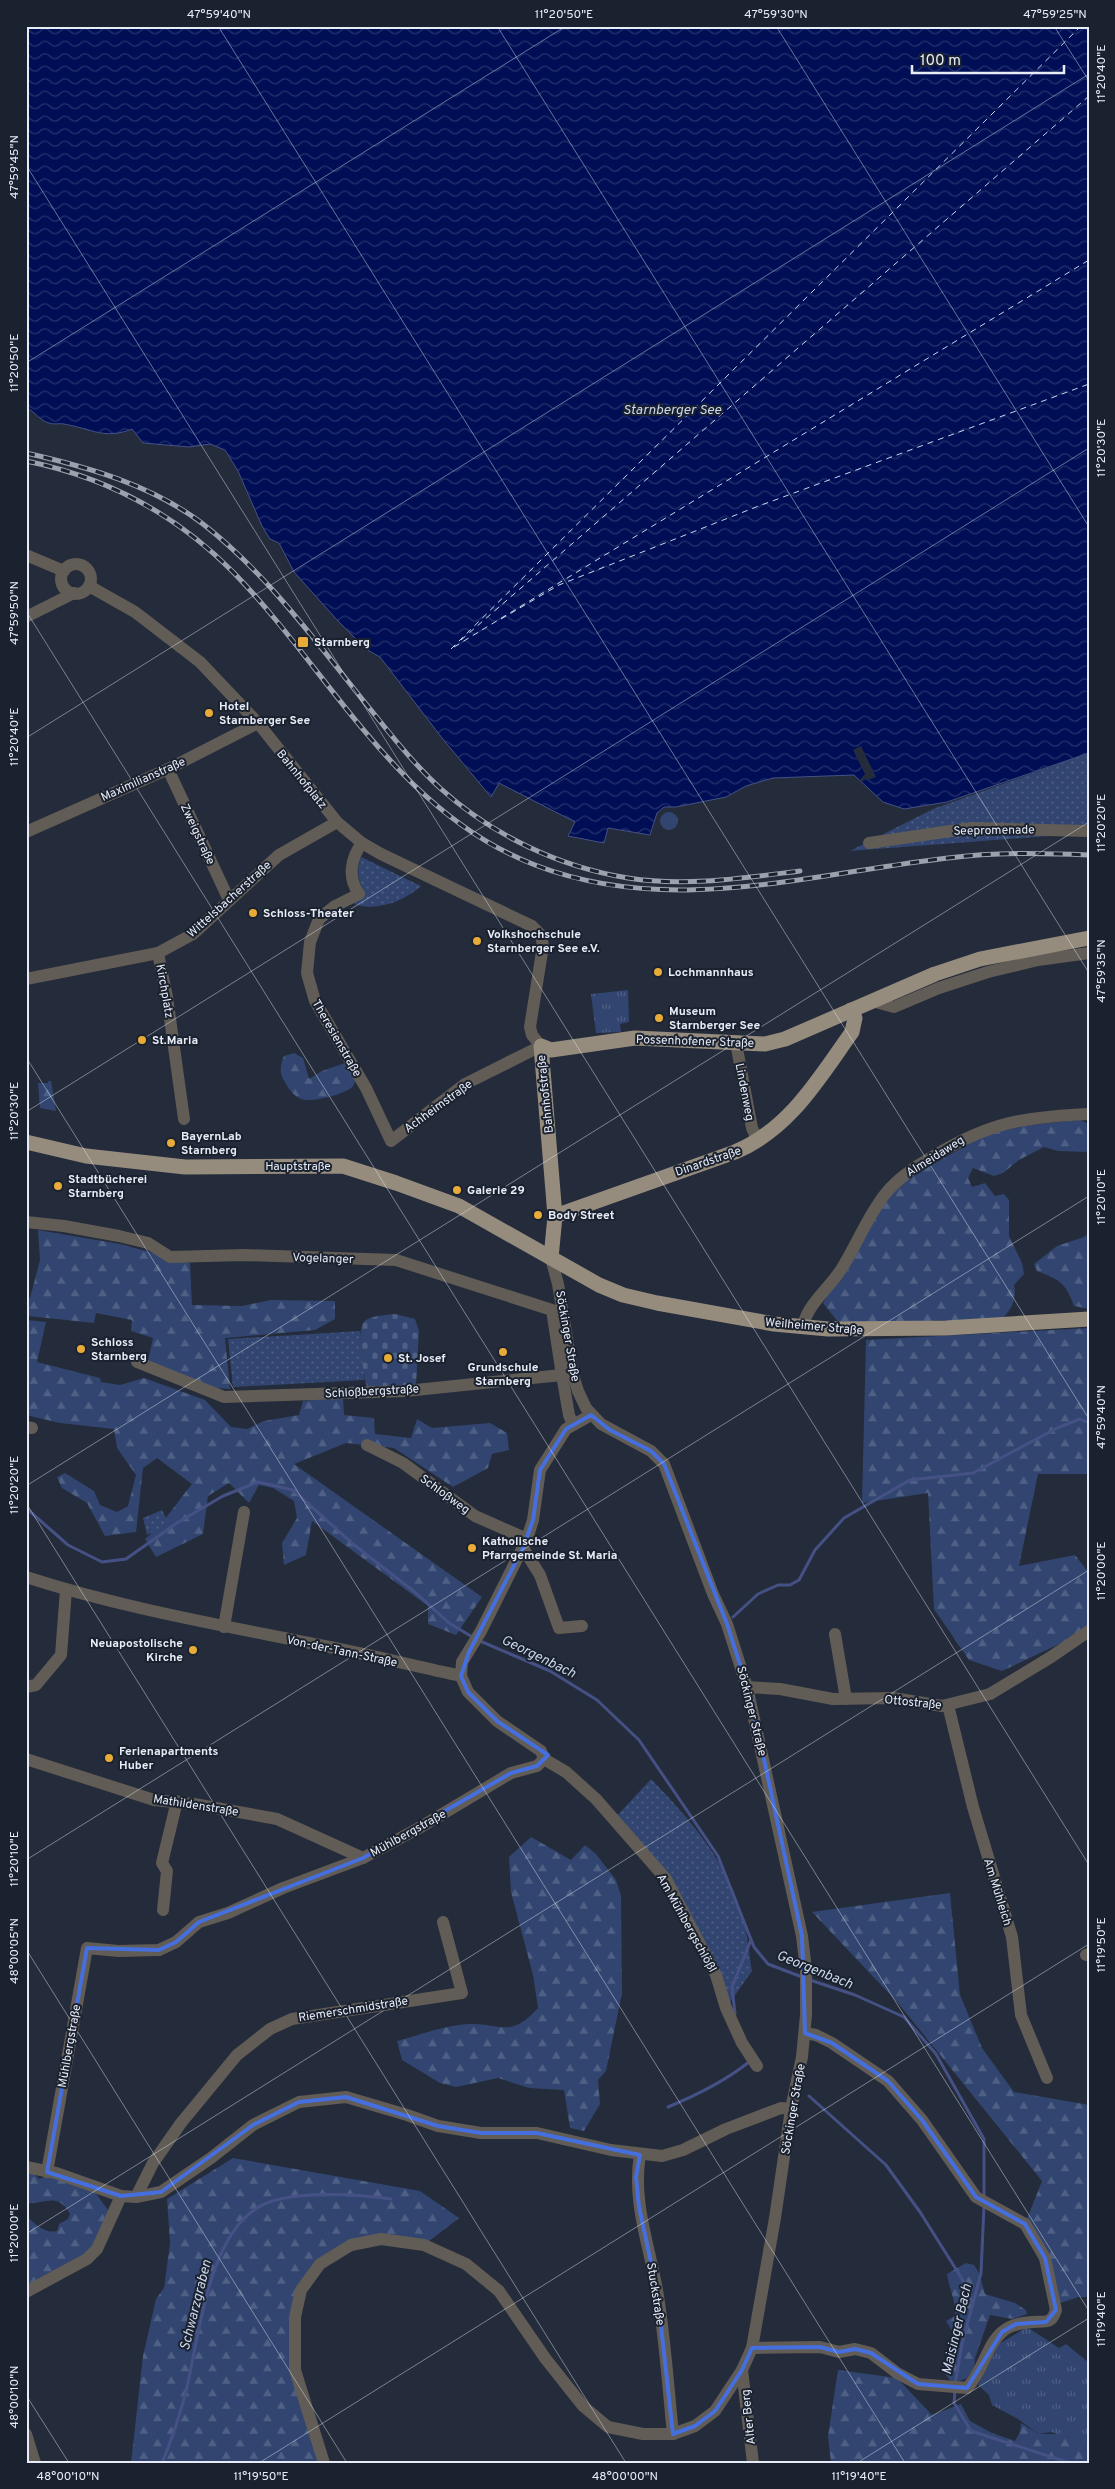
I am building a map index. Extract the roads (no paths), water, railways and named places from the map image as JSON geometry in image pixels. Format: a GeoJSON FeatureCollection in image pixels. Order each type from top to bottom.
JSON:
{"type":"FeatureCollection","features":[{"type":"Feature","properties":{"kind":"main road","name":"Possenhofener Straße"},"geometry":{"type":"LineString","coordinates":[[540,1046],[551,1050],[635,1038],[765,1044],[785,1039],[935,974],[980,959],[1089,938]]}},
{"type":"Feature","properties":{"kind":"main road","name":"Dinardstraße"},"geometry":{"type":"LineString","coordinates":[[555,1216],[735,1152],[758,1140],[796,1109],[852,1032],[855,1018],[851,1010]]}},
{"type":"Feature","properties":{"kind":"main road","name":"Bahnhofstraße"},"geometry":{"type":"LineString","coordinates":[[540,1046],[555,1216],[551,1258]]}},
{"type":"Feature","properties":{"kind":"main road","name":"Hauptstraße"},"geometry":{"type":"LineString","coordinates":[[26,1142],[86,1156],[185,1167],[343,1166],[459,1206],[551,1258]]}},
{"type":"Feature","properties":{"kind":"main road","name":"Weilheimer Straße"},"geometry":{"type":"LineString","coordinates":[[551,1258],[623,1296],[727,1316],[803,1327],[857,1331],[946,1328],[1089,1319]]}},
{"type":"Feature","properties":{"kind":"street"},"geometry":{"type":"LineString","coordinates":[[26,555],[64,571]]}},
{"type":"Feature","properties":{"kind":"street"},"geometry":{"type":"LineString","coordinates":[[26,617],[74,593],[82,592],[89,586],[91,582],[89,572],[82,565],[72,565],[64,571],[63,585],[74,593]]}},
{"type":"Feature","properties":{"kind":"street","name":"Bahnhofplatz"},"geometry":{"type":"LineString","coordinates":[[89,586],[135,612],[200,662],[258,723],[337,822],[362,843],[381,854],[532,926],[541,935]]}},
{"type":"Feature","properties":{"kind":"street","name":"Maximilianstraße"},"geometry":{"type":"LineString","coordinates":[[26,832],[168,769],[258,723]]}},
{"type":"Feature","properties":{"kind":"street","name":"Zweigstraße"},"geometry":{"type":"LineString","coordinates":[[168,769],[229,900]]}},
{"type":"Feature","properties":{"kind":"street","name":"Wittelsbacherstraße"},"geometry":{"type":"LineString","coordinates":[[26,979],[158,952],[193,934],[280,855],[337,822]]}},
{"type":"Feature","properties":{"kind":"street","name":"Seepromenade"},"geometry":{"type":"LineString","coordinates":[[870,843],[971,828],[1089,831]]}},
{"type":"Feature","properties":{"kind":"street","name":"Theresienstraße"},"geometry":{"type":"LineString","coordinates":[[362,843],[354,853],[351,865],[353,882],[359,894],[334,906],[319,919],[310,942],[306,973],[315,1001],[366,1088],[391,1141]]}},
{"type":"Feature","properties":{"kind":"street","name":"Bahnhofstraße"},"geometry":{"type":"LineString","coordinates":[[540,1046],[532,1036],[530,1027],[543,946],[541,935]]}},
{"type":"Feature","properties":{"kind":"street","name":"Kirchplatz"},"geometry":{"type":"LineString","coordinates":[[158,952],[167,997],[184,1119]]}},
{"type":"Feature","properties":{"kind":"street"},"geometry":{"type":"LineString","coordinates":[[872,1001],[894,1007],[939,988],[988,972],[1038,960],[1089,953]]}},
{"type":"Feature","properties":{"kind":"street","name":"Lindenweg"},"geometry":{"type":"LineString","coordinates":[[736,1043],[752,1128],[758,1140]]}},
{"type":"Feature","properties":{"kind":"street","name":"Achheimstraße"},"geometry":{"type":"LineString","coordinates":[[391,1141],[465,1084],[540,1046]]}},
{"type":"Feature","properties":{"kind":"street","name":"Almeidaweg"},"geometry":{"type":"LineString","coordinates":[[803,1327],[805,1314],[835,1279],[876,1206],[897,1180],[913,1168],[978,1132],[1017,1120],[1089,1114]]}},
{"type":"Feature","properties":{"kind":"street","name":"Vogelanger"},"geometry":{"type":"LineString","coordinates":[[26,1222],[64,1226],[148,1243],[170,1257],[243,1255],[396,1260],[552,1310],[562,1375]]}},
{"type":"Feature","properties":{"kind":"street","name":"Söckinger Straße"},"geometry":{"type":"LineString","coordinates":[[324,2463],[295,2370],[295,2317],[301,2290],[320,2264],[351,2245],[381,2239],[424,2244],[466,2264],[499,2291],[545,2358],[583,2406],[608,2427],[643,2434],[673,2434],[696,2426],[715,2411],[742,2370],[752,2348],[775,2218],[791,2109],[802,2057],[805,2032],[806,1970],[802,1936],[748,1687],[727,1624],[713,1594],[664,1464],[651,1451],[610,1430],[591,1415],[582,1400],[576,1383],[558,1284],[551,1258]]}},
{"type":"Feature","properties":{"kind":"street","name":"Schloßbergstraße"},"geometry":{"type":"LineString","coordinates":[[137,1362],[156,1372],[224,1397],[406,1390],[562,1375]]}},
{"type":"Feature","properties":{"kind":"street"},"geometry":{"type":"LineString","coordinates":[[562,1375],[568,1415],[572,1425]]}},
{"type":"Feature","properties":{"kind":"street"},"geometry":{"type":"LineString","coordinates":[[544,1759],[541,1751],[497,1721],[468,1692],[461,1676],[462,1662],[481,1631],[525,1544],[533,1520],[540,1470],[566,1430],[591,1415]]}},
{"type":"Feature","properties":{"kind":"street","name":"Schloßweg"},"geometry":{"type":"LineString","coordinates":[[367,1445],[403,1463],[475,1516],[525,1544]]}},
{"type":"Feature","properties":{"kind":"street"},"geometry":{"type":"LineString","coordinates":[[224,1627],[244,1512]]}},
{"type":"Feature","properties":{"kind":"street"},"geometry":{"type":"LineString","coordinates":[[525,1544],[540,1575],[560,1628],[582,1626]]}},
{"type":"Feature","properties":{"kind":"street","name":"Von-der-Tann-Straße"},"geometry":{"type":"LineString","coordinates":[[26,1577],[66,1590],[173,1617],[321,1645],[461,1676]]}},
{"type":"Feature","properties":{"kind":"street"},"geometry":{"type":"LineString","coordinates":[[26,1687],[36,1685],[61,1655],[66,1590]]}},
{"type":"Feature","properties":{"kind":"street","name":"Ottostraße"},"geometry":{"type":"LineString","coordinates":[[748,1687],[846,1699],[892,1698],[917,1704],[948,1705],[990,1694],[1051,1657],[1089,1631]]}},
{"type":"Feature","properties":{"kind":"street"},"geometry":{"type":"LineString","coordinates":[[835,1634],[846,1699]]}},
{"type":"Feature","properties":{"kind":"street","name":"Am Mühleich"},"geometry":{"type":"LineString","coordinates":[[948,1705],[973,1807],[1012,1937],[1021,2015],[1047,2078]]}},
{"type":"Feature","properties":{"kind":"street","name":"Mathildenstraße"},"geometry":{"type":"LineString","coordinates":[[26,1759],[154,1800],[177,1801],[278,1818],[363,1858]]}},
{"type":"Feature","properties":{"kind":"street","name":"Mühlbergstraße"},"geometry":{"type":"LineString","coordinates":[[47,2172],[87,1948],[118,1951],[159,1950],[176,1942],[199,1922],[228,1913],[283,1888],[363,1858],[420,1828],[511,1773],[537,1766],[544,1759]]}},
{"type":"Feature","properties":{"kind":"street","name":"Am Mühlbergschlößl"},"geometry":{"type":"LineString","coordinates":[[544,1759],[566,1772],[596,1799],[666,1879],[716,1975],[726,2008],[742,2043],[757,2066]]}},
{"type":"Feature","properties":{"kind":"street"},"geometry":{"type":"LineString","coordinates":[[163,1910],[167,1871],[162,1862],[177,1801]]}},
{"type":"Feature","properties":{"kind":"street","name":"Riemerschmidstraße"},"geometry":{"type":"LineString","coordinates":[[136,2197],[153,2163],[181,2123],[237,2055],[270,2029],[292,2019],[462,1993],[443,1922]]}},
{"type":"Feature","properties":{"kind":"street"},"geometry":{"type":"LineString","coordinates":[[752,2348],[820,2348],[839,2352],[855,2349],[871,2353],[897,2373],[918,2384],[967,2388],[975,2380],[1002,2332],[1016,2324],[1033,2320],[1046,2322],[1050,2320],[1056,2310],[1045,2258],[1025,2224],[978,2198],[922,2120],[888,2081],[832,2043],[805,2032]]}},
{"type":"Feature","properties":{"kind":"street"},"geometry":{"type":"LineString","coordinates":[[26,2167],[56,2173],[121,2196],[136,2197],[161,2192],[211,2158],[253,2125],[299,2102],[346,2097],[438,2126],[481,2133],[537,2132],[640,2155],[662,2156],[683,2150],[726,2129],[781,2108],[791,2109]]}},
{"type":"Feature","properties":{"kind":"street","name":"Stuckstraße"},"geometry":{"type":"LineString","coordinates":[[640,2155],[636,2176],[640,2207],[657,2290],[673,2434]]}},
{"type":"Feature","properties":{"kind":"street"},"geometry":{"type":"LineString","coordinates":[[26,2292],[87,2259],[97,2249],[121,2196]]}},
{"type":"Feature","properties":{"kind":"street","name":"Alter Berg"},"geometry":{"type":"LineString","coordinates":[[742,2370],[753,2463]]}},
{"type":"Feature","properties":{"kind":"street"},"geometry":{"type":"LineString","coordinates":[[26,2434],[35,2463]]}},
{"type":"Feature","properties":{"kind":"water","name":"Starnberger See"},"geometry":{"type":"Polygon","coordinates":[[[26,26],[1089,26],[1089,753],[947,802],[904,809],[883,802],[854,775],[773,778],[746,786],[726,797],[676,807],[664,807],[657,813],[650,835],[608,828],[604,843],[568,836],[575,822],[499,783],[491,797],[442,738],[380,657],[366,649],[294,572],[279,543],[270,539],[262,526],[238,471],[225,450],[210,444],[189,447],[143,443],[132,429],[114,434],[106,434],[64,424],[51,424],[26,408],[26,26]]]}},
{"type":"Feature","properties":{"kind":"waterway"},"geometry":{"type":"LineString","coordinates":[[733,1617],[758,1594],[778,1585],[790,1585],[799,1580],[815,1550],[844,1518],[910,1480],[973,1473],[1057,1428],[1080,1419],[1089,1423]]}},
{"type":"Feature","properties":{"kind":"waterway","name":"Georgenbach"},"geometry":{"type":"LineString","coordinates":[[26,1508],[68,1545],[102,1562],[126,1559],[177,1523],[223,1496],[258,1482],[293,1490],[353,1544],[416,1593],[449,1623],[474,1638]]}},
{"type":"Feature","properties":{"kind":"waterway","name":"Georgenbach"},"geometry":{"type":"LineString","coordinates":[[480,1641],[550,1671],[597,1700],[639,1740],[718,1856],[754,1947],[768,1964],[802,1977]]}},
{"type":"Feature","properties":{"kind":"waterway"},"geometry":{"type":"LineString","coordinates":[[735,2014],[732,1987],[751,1940]]}},
{"type":"Feature","properties":{"kind":"waterway","name":"Georgenbach"},"geometry":{"type":"LineString","coordinates":[[810,1980],[855,1995],[904,2017],[936,2054],[984,2139],[984,2197]]}},
{"type":"Feature","properties":{"kind":"waterway"},"geometry":{"type":"LineString","coordinates":[[668,2107],[710,2088],[749,2062]]}},
{"type":"Feature","properties":{"kind":"waterway"},"geometry":{"type":"LineString","coordinates":[[809,2096],[886,2165],[920,2212],[959,2274],[967,2288],[973,2305]]}},
{"type":"Feature","properties":{"kind":"waterway","name":"Schwarzgraben"},"geometry":{"type":"LineString","coordinates":[[162,2463],[183,2404],[200,2321],[215,2267],[226,2243],[240,2223],[257,2208],[270,2202],[304,2195],[322,2194],[391,2199]]}},
{"type":"Feature","properties":{"kind":"waterway","name":"Maisinger Bach"},"geometry":{"type":"LineString","coordinates":[[955,2384],[962,2344],[981,2273],[984,2206]]}},
{"type":"Feature","properties":{"kind":"waterway","name":"Maisinger Bach"},"geometry":{"type":"LineString","coordinates":[[955,2390],[954,2403],[971,2431],[1070,2463]]}},
{"type":"Feature","properties":{"kind":"railway"},"geometry":{"type":"LineString","coordinates":[[26,453],[96,471],[119,479],[163,498],[203,524],[228,545],[273,590],[390,734],[423,771],[460,805],[504,834],[552,857],[577,866],[602,873],[650,881],[693,882],[800,871]]}},
{"type":"Feature","properties":{"kind":"railway"},"geometry":{"type":"LineString","coordinates":[[26,461],[56,468],[112,488],[139,501],[189,533],[234,573],[269,612],[336,696],[405,776],[444,811],[486,841],[535,865],[586,880],[637,888],[688,890],[792,881],[966,856],[1019,854],[1089,855]]}},
{"type":"Feature","properties":{"kind":"place","name":"Starnberg"},"geometry":{"type":"Point","coordinates":[303,642]}},
{"type":"Feature","properties":{"kind":"place","name":"Hotel Starnberger See"},"geometry":{"type":"Point","coordinates":[209,713]}},
{"type":"Feature","properties":{"kind":"place","name":"Schloss-Theater"},"geometry":{"type":"Point","coordinates":[253,913]}},
{"type":"Feature","properties":{"kind":"place","name":"Volkshochschule Starnberger See e.V."},"geometry":{"type":"Point","coordinates":[477,941]}},
{"type":"Feature","properties":{"kind":"place","name":"Lochmannhaus"},"geometry":{"type":"Point","coordinates":[658,972]}},
{"type":"Feature","properties":{"kind":"place","name":"Museum Starnberger See"},"geometry":{"type":"Point","coordinates":[659,1018]}},
{"type":"Feature","properties":{"kind":"place","name":"St.Maria"},"geometry":{"type":"Point","coordinates":[142,1040]}},
{"type":"Feature","properties":{"kind":"place","name":"BayernLab Starnberg"},"geometry":{"type":"Point","coordinates":[171,1143]}},
{"type":"Feature","properties":{"kind":"place","name":"Stadtbücherei Starnberg"},"geometry":{"type":"Point","coordinates":[58,1186]}},
{"type":"Feature","properties":{"kind":"place","name":"Galerie 29"},"geometry":{"type":"Point","coordinates":[457,1190]}},
{"type":"Feature","properties":{"kind":"place","name":"Body Street"},"geometry":{"type":"Point","coordinates":[538,1215]}},
{"type":"Feature","properties":{"kind":"place","name":"Schloss Starnberg"},"geometry":{"type":"Point","coordinates":[81,1349]}},
{"type":"Feature","properties":{"kind":"place","name":"Grundschule Starnberg"},"geometry":{"type":"Point","coordinates":[503,1352]}},
{"type":"Feature","properties":{"kind":"place","name":"St. Josef"},"geometry":{"type":"Point","coordinates":[388,1358]}},
{"type":"Feature","properties":{"kind":"place","name":"Katholische Pfarrgemeinde St. Maria"},"geometry":{"type":"Point","coordinates":[472,1548]}},
{"type":"Feature","properties":{"kind":"place","name":"Neuapostolische Kirche"},"geometry":{"type":"Point","coordinates":[193,1650]}},
{"type":"Feature","properties":{"kind":"place","name":"Ferienapartments Huber"},"geometry":{"type":"Point","coordinates":[109,1758]}}]}
